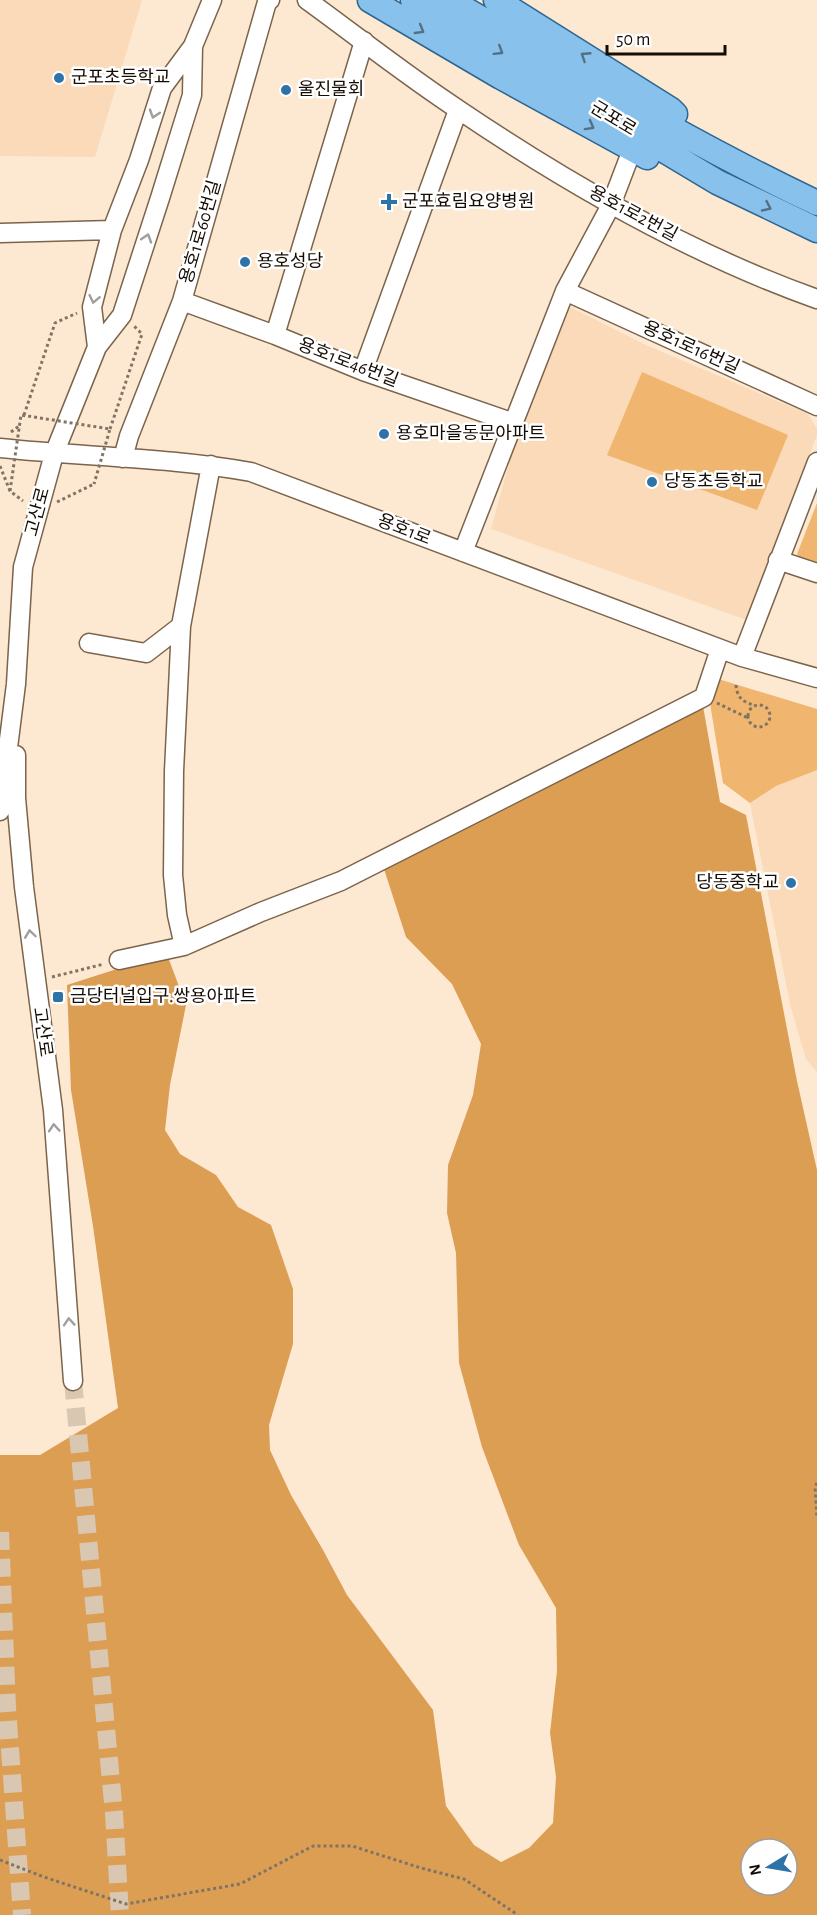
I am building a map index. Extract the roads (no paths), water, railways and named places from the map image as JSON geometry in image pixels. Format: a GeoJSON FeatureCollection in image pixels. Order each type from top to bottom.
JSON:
{"type":"FeatureCollection","features":[{"type":"Feature","properties":{"kind":"main road"},"geometry":{"type":"LineString","coordinates":[[370,0],[632,150],[679,172],[717,182]]}},
{"type":"Feature","properties":{"kind":"main road","name":"군포로"},"geometry":{"type":"LineString","coordinates":[[412,0],[717,182],[817,230]]}},
{"type":"Feature","properties":{"kind":"main road","name":"군포로"},"geometry":{"type":"LineString","coordinates":[[449,0],[542,55],[697,141],[817,203]]}},
{"type":"Feature","properties":{"kind":"main road"},"geometry":{"type":"LineString","coordinates":[[496,0],[671,110],[697,141]]}},
{"type":"Feature","properties":{"kind":"street","name":"고산로"},"geometry":{"type":"LineString","coordinates":[[97,347],[92,307],[112,230],[139,160],[162,88],[193,46],[212,0]]}},
{"type":"Feature","properties":{"kind":"street","name":"용호1로2번길"},"geometry":{"type":"LineString","coordinates":[[308,0],[458,110],[611,205],[765,280],[817,299]]}},
{"type":"Feature","properties":{"kind":"street","name":"용호1로60번길"},"geometry":{"type":"LineString","coordinates":[[123,458],[129,436],[182,301],[268,1]]}},
{"type":"Feature","properties":{"kind":"street"},"geometry":{"type":"LineString","coordinates":[[275,335],[364,41]]}},
{"type":"Feature","properties":{"kind":"street","name":"고산로"},"geometry":{"type":"LineString","coordinates":[[73,1380],[53,1110],[24,887],[16,798],[16,684],[23,567],[54,454],[97,347],[122,315],[192,95],[193,46]]}},
{"type":"Feature","properties":{"kind":"street"},"geometry":{"type":"LineString","coordinates":[[363,371],[458,110]]}},
{"type":"Feature","properties":{"kind":"street"},"geometry":{"type":"LineString","coordinates":[[463,552],[565,291],[611,205],[632,150]]}},
{"type":"Feature","properties":{"kind":"street"},"geometry":{"type":"LineString","coordinates":[[0,232],[112,230]]}},
{"type":"Feature","properties":{"kind":"street","name":"용호1로16번길"},"geometry":{"type":"LineString","coordinates":[[565,291],[817,406]]}},
{"type":"Feature","properties":{"kind":"street","name":"용호1로46번길"},"geometry":{"type":"LineString","coordinates":[[182,301],[275,335],[363,371],[514,423]]}},
{"type":"Feature","properties":{"kind":"street","name":"용호1로"},"geometry":{"type":"LineString","coordinates":[[0,448],[211,465],[251,472],[720,649],[817,678]]}},
{"type":"Feature","properties":{"kind":"street"},"geometry":{"type":"LineString","coordinates":[[742,657],[817,462]]}},
{"type":"Feature","properties":{"kind":"street"},"geometry":{"type":"LineString","coordinates":[[184,946],[177,915],[173,875],[174,771],[181,626],[211,465]]}},
{"type":"Feature","properties":{"kind":"street"},"geometry":{"type":"LineString","coordinates":[[778,560],[817,573]]}},
{"type":"Feature","properties":{"kind":"street"},"geometry":{"type":"LineString","coordinates":[[89,643],[146,653],[181,626]]}},
{"type":"Feature","properties":{"kind":"street"},"geometry":{"type":"LineString","coordinates":[[119,960],[184,946],[341,881],[704,697],[720,649]]}},
{"type":"Feature","properties":{"kind":"street","name":"고산로"},"geometry":{"type":"LineString","coordinates":[[0,811],[16,684]]}},
{"type":"Feature","properties":{"kind":"tunnel"},"geometry":{"type":"LineString","coordinates":[[73,1381],[114,1813],[120,1915]]}},
{"type":"Feature","properties":{"kind":"tunnel"},"geometry":{"type":"LineString","coordinates":[[0,1532],[7,1708],[22,1915]]}},
{"type":"Feature","properties":{"kind":"place","name":"군포초등학교"},"geometry":{"type":"Point","coordinates":[59,78]}},
{"type":"Feature","properties":{"kind":"place","name":"울진물회"},"geometry":{"type":"Point","coordinates":[286,90]}},
{"type":"Feature","properties":{"kind":"place","name":"군포효림요양병원"},"geometry":{"type":"Point","coordinates":[389,202]}},
{"type":"Feature","properties":{"kind":"place","name":"용호성당"},"geometry":{"type":"Point","coordinates":[245,262]}},
{"type":"Feature","properties":{"kind":"place","name":"용호마을동문아파트"},"geometry":{"type":"Point","coordinates":[384,434]}},
{"type":"Feature","properties":{"kind":"place","name":"당동초등학교"},"geometry":{"type":"Point","coordinates":[652,482]}},
{"type":"Feature","properties":{"kind":"place","name":"당동중학교"},"geometry":{"type":"Point","coordinates":[791,883]}},
{"type":"Feature","properties":{"kind":"place","name":"금당터널입구.쌍용아파트"},"geometry":{"type":"Point","coordinates":[58,997]}}]}
